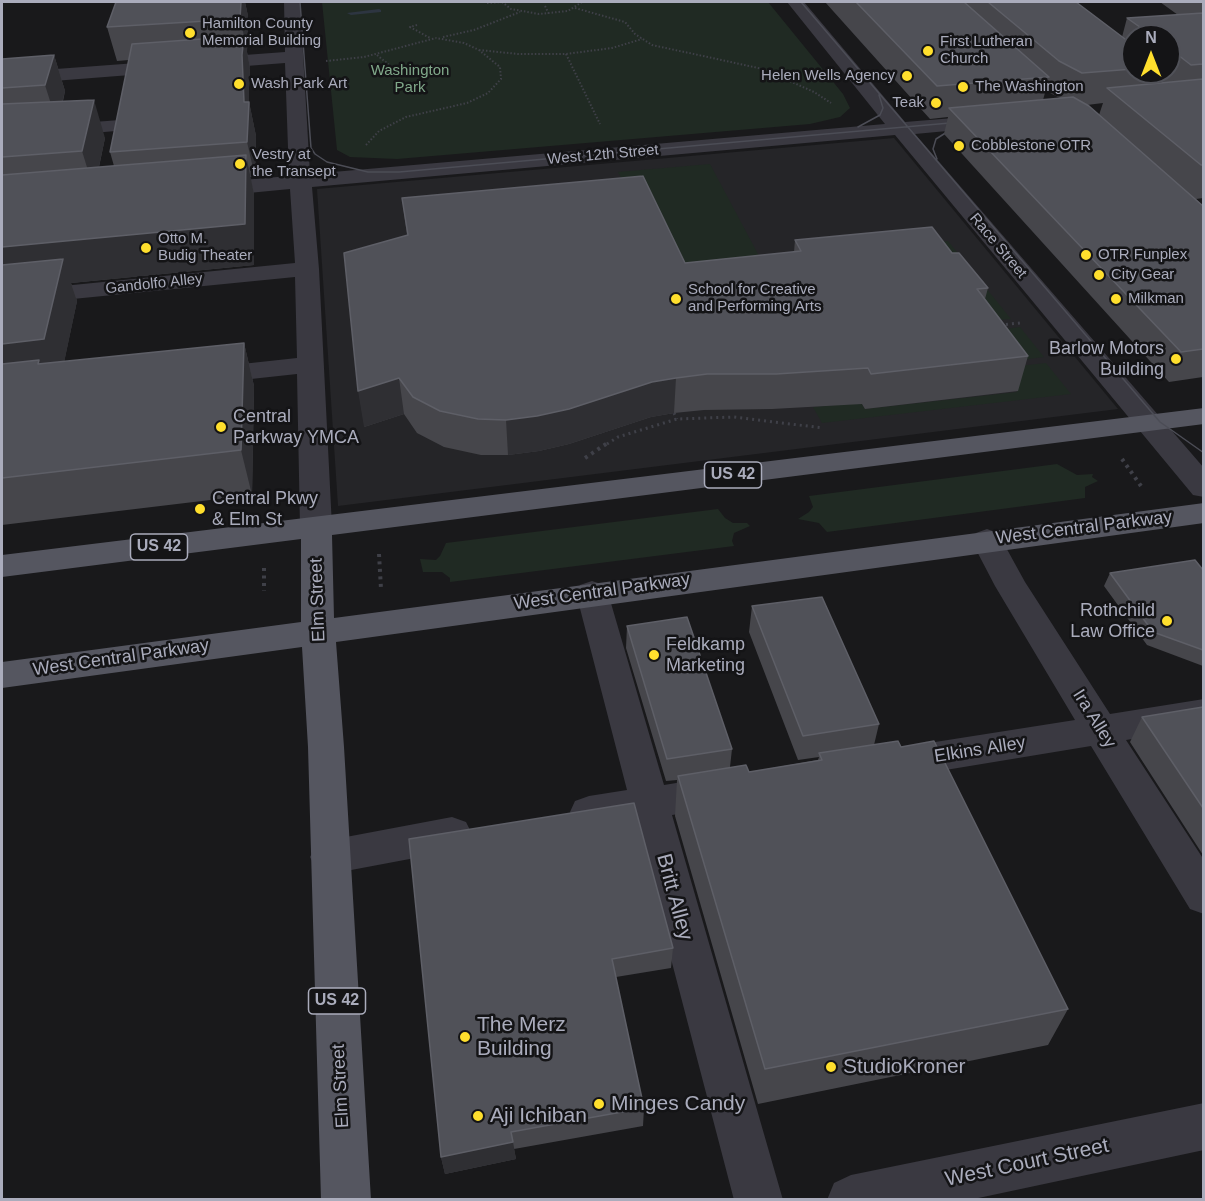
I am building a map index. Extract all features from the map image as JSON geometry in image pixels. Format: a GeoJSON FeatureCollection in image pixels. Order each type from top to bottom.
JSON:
{"type":"FeatureCollection","features":[{"type":"Feature","properties":{"kind":"main road","name":"US 42"},"geometry":{"type":"LineString","coordinates":[[2,566],[1203,416]]}},
{"type":"Feature","properties":{"kind":"main road","name":"West Central Parkway"},"geometry":{"type":"LineString","coordinates":[[2,675],[592,593],[1203,513]]}},
{"type":"Feature","properties":{"kind":"main road","name":"Elm Street"},"geometry":{"type":"LineString","coordinates":[[316,527],[318,630],[346,1200]]}},
{"type":"Feature","properties":{"kind":"street","name":"Elm Street"},"geometry":{"type":"LineString","coordinates":[[291,2],[307,269],[316,527]]}},
{"type":"Feature","properties":{"kind":"street","name":"Race Street"},"geometry":{"type":"LineString","coordinates":[[795,2],[1203,488]]}},
{"type":"Feature","properties":{"kind":"street"},"geometry":{"type":"LineString","coordinates":[[2,79],[130,77],[295,57]]}},
{"type":"Feature","properties":{"kind":"street"},"geometry":{"type":"LineString","coordinates":[[115,149],[124,106]]}},
{"type":"Feature","properties":{"kind":"street","name":"West 12th Street"},"geometry":{"type":"LineString","coordinates":[[184,192],[1010,120]]}},
{"type":"Feature","properties":{"kind":"street"},"geometry":{"type":"LineString","coordinates":[[2,135],[120,126]]}},
{"type":"Feature","properties":{"kind":"street","name":"Gandolfo Alley"},"geometry":{"type":"LineString","coordinates":[[2,299],[307,269]]}},
{"type":"Feature","properties":{"kind":"street"},"geometry":{"type":"LineString","coordinates":[[183,378],[311,364]]}},
{"type":"Feature","properties":{"kind":"street","name":"Ira Alley"},"geometry":{"type":"LineString","coordinates":[[987,540],[1011,586],[1203,896]]}},
{"type":"Feature","properties":{"kind":"street","name":"Britt Alley"},"geometry":{"type":"LineString","coordinates":[[592,593],[759,1200]]}},
{"type":"Feature","properties":{"kind":"street","name":"Elkins Alley"},"geometry":{"type":"LineString","coordinates":[[869,768],[1203,713]]}},
{"type":"Feature","properties":{"kind":"street"},"geometry":{"type":"LineString","coordinates":[[555,818],[753,786]]}},
{"type":"Feature","properties":{"kind":"street"},"geometry":{"type":"LineString","coordinates":[[330,857],[485,829]]}},
{"type":"Feature","properties":{"kind":"street","name":"West Court Street"},"geometry":{"type":"LineString","coordinates":[[851,1200],[1203,1126]]}},
{"type":"Feature","properties":{"kind":"path"},"geometry":{"type":"LineString","coordinates":[[487,3],[502,2],[520,12],[549,14],[575,8],[618,18],[642,39],[671,51],[720,58],[763,69],[823,98]]}},
{"type":"Feature","properties":{"kind":"path"},"geometry":{"type":"LineString","coordinates":[[575,8],[582,2]]}},
{"type":"Feature","properties":{"kind":"path"},"geometry":{"type":"LineString","coordinates":[[546,6],[549,14]]}},
{"type":"Feature","properties":{"kind":"path"},"geometry":{"type":"LineString","coordinates":[[464,43],[465,35],[474,30],[520,12]]}},
{"type":"Feature","properties":{"kind":"path"},"geometry":{"type":"LineString","coordinates":[[372,139],[380,131],[406,117],[467,103],[497,86],[501,79],[500,67],[479,50],[464,43],[434,39],[410,27],[417,25]]}},
{"type":"Feature","properties":{"kind":"path"},"geometry":{"type":"LineString","coordinates":[[322,61],[376,54],[474,30]]}},
{"type":"Feature","properties":{"kind":"path"},"geometry":{"type":"LineString","coordinates":[[479,50],[518,54],[566,54],[612,48],[642,39]]}},
{"type":"Feature","properties":{"kind":"path"},"geometry":{"type":"LineString","coordinates":[[376,54],[393,68]]}},
{"type":"Feature","properties":{"kind":"path"},"geometry":{"type":"LineString","coordinates":[[566,54],[601,127]]}},
{"type":"Feature","properties":{"kind":"path"},"geometry":{"type":"LineString","coordinates":[[992,326],[1026,322]]}},
{"type":"Feature","properties":{"kind":"path"},"geometry":{"type":"LineString","coordinates":[[674,413],[677,419]]}},
{"type":"Feature","properties":{"kind":"path"},"geometry":{"type":"LineString","coordinates":[[581,460],[618,438],[677,419],[734,417],[825,429]]}},
{"type":"Feature","properties":{"kind":"path"},"geometry":{"type":"LineString","coordinates":[[1122,459],[1141,487]]}},
{"type":"Feature","properties":{"kind":"path"},"geometry":{"type":"LineString","coordinates":[[379,554],[381,589]]}},
{"type":"Feature","properties":{"kind":"path"},"geometry":{"type":"LineString","coordinates":[[264,568],[264,591]]}},
{"type":"Feature","properties":{"kind":"shaded area","name":"School for Creative and Performing Arts"},"geometry":{"type":"Polygon","coordinates":[[[894,138],[1118,409],[338,506],[317,189],[894,138]]]}},
{"type":"Feature","properties":{"kind":"green space","name":"Washington Park"},"geometry":{"type":"Polygon","coordinates":[[[322,2],[768,2],[843,94],[850,108],[840,117],[810,124],[397,159],[350,157],[337,150],[322,2]]]}},
{"type":"Feature","properties":{"kind":"green space"},"geometry":{"type":"Polygon","coordinates":[[[710,164],[759,256],[770,259],[948,241],[1011,319],[979,322],[684,297],[618,172],[710,164]]]}},
{"type":"Feature","properties":{"kind":"green space"},"geometry":{"type":"Polygon","coordinates":[[[1020,327],[1044,357],[1014,361],[997,330],[1020,327]]]}},
{"type":"Feature","properties":{"kind":"green space"},"geometry":{"type":"Polygon","coordinates":[[[1046,363],[1071,394],[822,423],[813,407],[861,403],[865,409],[1017,392],[1001,368],[1046,363]]]}},
{"type":"Feature","properties":{"kind":"green space"},"geometry":{"type":"Polygon","coordinates":[[[1057,464],[1077,475],[1093,474],[1092,477],[1098,481],[1085,487],[1085,498],[827,532],[819,523],[798,519],[813,507],[809,496],[1057,464]]]}},
{"type":"Feature","properties":{"kind":"green space"},"geometry":{"type":"Polygon","coordinates":[[[718,509],[725,518],[733,523],[747,523],[750,526],[734,533],[732,541],[734,546],[450,582],[450,578],[442,572],[423,572],[420,559],[436,560],[446,543],[718,509]]]}},
{"type":"Feature","properties":{"kind":"building"},"geometry":{"type":"Polygon","coordinates":[[[116,2],[241,2],[240,19],[107,27],[116,2]]]}},
{"type":"Feature","properties":{"kind":"building"},"geometry":{"type":"Polygon","coordinates":[[[856,2],[964,2],[1049,77],[937,86],[856,2]]]}},
{"type":"Feature","properties":{"kind":"building"},"geometry":{"type":"Polygon","coordinates":[[[988,2],[1076,2],[1121,36],[1121,70],[1082,73],[1059,61],[988,2]]]}},
{"type":"Feature","properties":{"kind":"building"},"geometry":{"type":"Polygon","coordinates":[[[1203,13],[1203,64],[1191,65],[1181,57],[1181,24],[1136,24],[1127,18],[1203,13]]]}},
{"type":"Feature","properties":{"kind":"building"},"geometry":{"type":"Polygon","coordinates":[[[244,36],[242,55],[244,102],[249,102],[247,142],[110,152],[132,44],[244,36]]]}},
{"type":"Feature","properties":{"kind":"building"},"geometry":{"type":"Polygon","coordinates":[[[54,55],[45,85],[2,88],[2,59],[54,55]]]}},
{"type":"Feature","properties":{"kind":"building"},"geometry":{"type":"Polygon","coordinates":[[[1203,79],[1203,165],[1107,88],[1181,84],[1181,81],[1203,79]]]}},
{"type":"Feature","properties":{"kind":"building"},"geometry":{"type":"Polygon","coordinates":[[[1073,97],[1089,106],[1203,206],[1203,349],[1181,352],[949,108],[1073,97]]]}},
{"type":"Feature","properties":{"kind":"building"},"geometry":{"type":"Polygon","coordinates":[[[94,100],[82,151],[2,157],[2,104],[94,100]]]}},
{"type":"Feature","properties":{"kind":"building"},"geometry":{"type":"Polygon","coordinates":[[[246,155],[245,224],[2,247],[2,175],[246,155]]]}},
{"type":"Feature","properties":{"kind":"building"},"geometry":{"type":"Polygon","coordinates":[[[643,176],[685,263],[801,251],[795,240],[932,227],[952,253],[959,253],[988,288],[977,289],[1028,356],[871,374],[868,368],[776,374],[707,374],[652,382],[569,409],[506,420],[478,419],[440,411],[413,397],[399,378],[358,391],[344,253],[408,235],[402,198],[643,176]]]}},
{"type":"Feature","properties":{"kind":"building"},"geometry":{"type":"Polygon","coordinates":[[[63,259],[44,339],[2,344],[2,265],[63,259]]]}},
{"type":"Feature","properties":{"kind":"building"},"geometry":{"type":"Polygon","coordinates":[[[244,343],[241,450],[2,478],[2,364],[39,360],[38,364],[244,343]]]}},
{"type":"Feature","properties":{"kind":"building","name":"Rothchild Law Office"},"geometry":{"type":"Polygon","coordinates":[[[1195,560],[1203,570],[1203,650],[1153,632],[1110,573],[1195,560]]]}},
{"type":"Feature","properties":{"kind":"building"},"geometry":{"type":"Polygon","coordinates":[[[822,597],[879,724],[803,736],[752,606],[822,597]]]}},
{"type":"Feature","properties":{"kind":"building"},"geometry":{"type":"Polygon","coordinates":[[[687,617],[732,749],[667,759],[627,626],[687,617]]]}},
{"type":"Feature","properties":{"kind":"building"},"geometry":{"type":"Polygon","coordinates":[[[1203,707],[1203,808],[1142,717],[1203,707]]]}},
{"type":"Feature","properties":{"kind":"building"},"geometry":{"type":"Polygon","coordinates":[[[898,741],[901,747],[934,741],[1068,1009],[765,1069],[678,776],[746,765],[749,772],[822,760],[819,753],[898,741]]]}},
{"type":"Feature","properties":{"kind":"building"},"geometry":{"type":"Polygon","coordinates":[[[634,803],[673,948],[612,959],[644,1108],[511,1132],[513,1142],[441,1157],[409,839],[634,803]]]}},
{"type":"Feature","properties":{"kind":"waterway"},"geometry":{"type":"LineString","coordinates":[[351,13],[379,11]]}},
{"type":"Feature","properties":{"kind":"tram line"},"geometry":{"type":"LineString","coordinates":[[300,2],[311,148],[315,154],[327,162],[368,172],[399,172],[908,127]]}},
{"type":"Feature","properties":{"kind":"tram line"},"geometry":{"type":"LineString","coordinates":[[801,2],[908,127]]}},
{"type":"Feature","properties":{"kind":"tram line"},"geometry":{"type":"LineString","coordinates":[[858,127],[880,115],[883,108],[879,95]]}},
{"type":"Feature","properties":{"kind":"tram line"},"geometry":{"type":"LineString","coordinates":[[908,127],[961,122]]}},
{"type":"Feature","properties":{"kind":"tram line"},"geometry":{"type":"LineString","coordinates":[[937,159],[933,149],[936,139],[958,125]]}},
{"type":"Feature","properties":{"kind":"tram line"},"geometry":{"type":"LineString","coordinates":[[908,127],[1160,422],[1204,453]]}},
{"type":"Feature","properties":{"kind":"place","name":"Hamilton County Memorial Building"},"geometry":{"type":"Point","coordinates":[190,33]}},
{"type":"Feature","properties":{"kind":"place","name":"First Lutheran Church"},"geometry":{"type":"Point","coordinates":[928,51]}},
{"type":"Feature","properties":{"kind":"place","name":"Helen Wells Agency"},"geometry":{"type":"Point","coordinates":[907,76]}},
{"type":"Feature","properties":{"kind":"place","name":"Wash Park Art"},"geometry":{"type":"Point","coordinates":[239,84]}},
{"type":"Feature","properties":{"kind":"place","name":"The Washington"},"geometry":{"type":"Point","coordinates":[963,87]}},
{"type":"Feature","properties":{"kind":"place","name":"Teak"},"geometry":{"type":"Point","coordinates":[936,103]}},
{"type":"Feature","properties":{"kind":"place","name":"Cobblestone OTR"},"geometry":{"type":"Point","coordinates":[959,146]}},
{"type":"Feature","properties":{"kind":"place","name":"Vestry at the Transept"},"geometry":{"type":"Point","coordinates":[240,164]}},
{"type":"Feature","properties":{"kind":"place","name":"Otto M. Budig Theater"},"geometry":{"type":"Point","coordinates":[146,248]}},
{"type":"Feature","properties":{"kind":"place","name":"OTR Funplex"},"geometry":{"type":"Point","coordinates":[1086,255]}},
{"type":"Feature","properties":{"kind":"place","name":"City Gear"},"geometry":{"type":"Point","coordinates":[1099,275]}},
{"type":"Feature","properties":{"kind":"place","name":"School for Creative and Performing Arts"},"geometry":{"type":"Point","coordinates":[676,299]}},
{"type":"Feature","properties":{"kind":"place","name":"Milkman"},"geometry":{"type":"Point","coordinates":[1116,299]}},
{"type":"Feature","properties":{"kind":"place","name":"Barlow Motors Building"},"geometry":{"type":"Point","coordinates":[1176,359]}},
{"type":"Feature","properties":{"kind":"place","name":"Central Parkway YMCA"},"geometry":{"type":"Point","coordinates":[221,427]}},
{"type":"Feature","properties":{"kind":"place","name":"Central Pkwy & Elm St"},"geometry":{"type":"Point","coordinates":[200,509]}},
{"type":"Feature","properties":{"kind":"place","name":"Rothchild Law Office"},"geometry":{"type":"Point","coordinates":[1167,621]}},
{"type":"Feature","properties":{"kind":"place","name":"Feldkamp Marketing"},"geometry":{"type":"Point","coordinates":[654,655]}},
{"type":"Feature","properties":{"kind":"place","name":"The Merz Building"},"geometry":{"type":"Point","coordinates":[465,1037]}},
{"type":"Feature","properties":{"kind":"place","name":"StudioKroner"},"geometry":{"type":"Point","coordinates":[831,1067]}},
{"type":"Feature","properties":{"kind":"place","name":"Minges Candy"},"geometry":{"type":"Point","coordinates":[599,1104]}},
{"type":"Feature","properties":{"kind":"place","name":"Aji Ichiban"},"geometry":{"type":"Point","coordinates":[478,1116]}}]}
